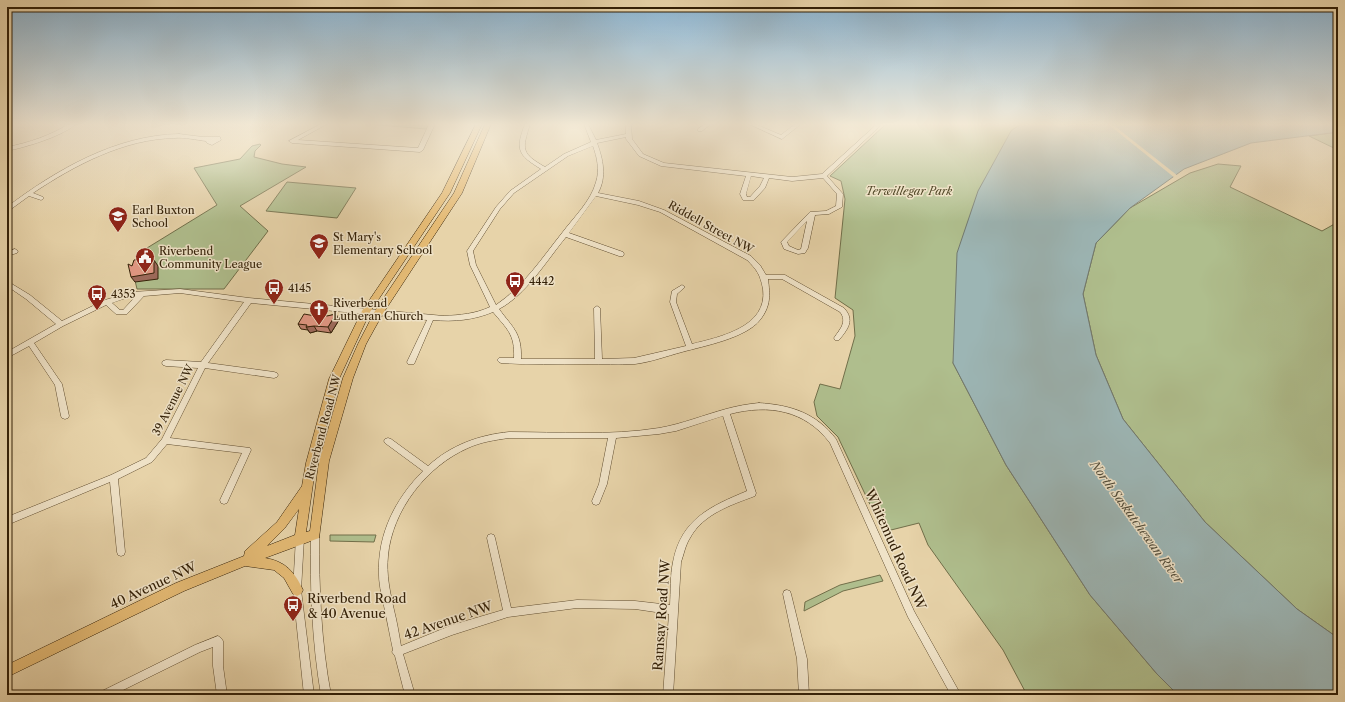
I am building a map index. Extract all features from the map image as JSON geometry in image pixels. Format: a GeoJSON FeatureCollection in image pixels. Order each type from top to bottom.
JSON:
{"type":"FeatureCollection","features":[{"type":"Feature","properties":{"kind":"main road","name":"Riverbend Road NW"},"geometry":{"type":"LineString","coordinates":[[300,538],[311,463],[334,379],[366,311],[446,193],[463,157]]}},
{"type":"Feature","properties":{"kind":"main road","name":"Riverbend Road NW"},"geometry":{"type":"LineString","coordinates":[[315,534],[324,461],[348,378],[362,344],[378,313],[458,193],[474,157]]}},
{"type":"Feature","properties":{"kind":"main road"},"geometry":{"type":"LineString","coordinates":[[243,560],[282,526],[293,511],[308,484]]}},
{"type":"Feature","properties":{"kind":"main road","name":"40 Avenue NW"},"geometry":{"type":"LineString","coordinates":[[7,671],[180,587],[243,560],[300,538],[315,534]]}},
{"type":"Feature","properties":{"kind":"main road"},"geometry":{"type":"LineString","coordinates":[[243,560],[265,562],[278,566],[292,576],[297,590]]}},
{"type":"Feature","properties":{"kind":"street"},"geometry":{"type":"LineString","coordinates":[[7,210],[29,194],[93,157]]}},
{"type":"Feature","properties":{"kind":"street"},"geometry":{"type":"LineString","coordinates":[[525,157],[545,169]]}},
{"type":"Feature","properties":{"kind":"street"},"geometry":{"type":"LineString","coordinates":[[518,362],[518,347],[515,334],[494,308],[473,265],[470,251],[502,202],[518,187],[564,157]]}},
{"type":"Feature","properties":{"kind":"street"},"geometry":{"type":"LineString","coordinates":[[7,355],[61,324],[106,302],[132,294],[180,291],[249,300],[431,318],[468,318],[494,308],[509,300],[521,290],[595,194],[602,172],[599,157]]}},
{"type":"Feature","properties":{"kind":"street"},"geometry":{"type":"LineString","coordinates":[[645,157],[663,165],[792,180],[824,176],[845,157]]}},
{"type":"Feature","properties":{"kind":"street"},"geometry":{"type":"LineString","coordinates":[[749,175],[743,194],[745,199],[752,199],[763,187],[767,177]]}},
{"type":"Feature","properties":{"kind":"street"},"geometry":{"type":"LineString","coordinates":[[812,213],[805,248],[803,251],[798,252],[786,247],[784,242],[812,213],[826,213],[839,207],[840,194],[824,176]]}},
{"type":"Feature","properties":{"kind":"street"},"geometry":{"type":"LineString","coordinates":[[29,194],[41,198]]}},
{"type":"Feature","properties":{"kind":"street","name":"Riddell Street NW"},"geometry":{"type":"LineString","coordinates":[[595,194],[639,203],[670,214],[749,258],[758,267],[764,277]]}},
{"type":"Feature","properties":{"kind":"street"},"geometry":{"type":"LineString","coordinates":[[565,234],[621,254]]}},
{"type":"Feature","properties":{"kind":"street"},"geometry":{"type":"LineString","coordinates":[[7,254],[15,251]]}},
{"type":"Feature","properties":{"kind":"street"},"geometry":{"type":"LineString","coordinates":[[501,360],[518,362],[598,362],[641,360],[734,335],[743,330],[756,319],[766,305],[767,297],[764,277],[783,277],[842,310],[846,315],[847,320],[843,331],[837,338]]}},
{"type":"Feature","properties":{"kind":"street"},"geometry":{"type":"LineString","coordinates":[[7,282],[61,324]]}},
{"type":"Feature","properties":{"kind":"street"},"geometry":{"type":"LineString","coordinates":[[682,287],[674,293],[673,302],[690,347]]}},
{"type":"Feature","properties":{"kind":"street"},"geometry":{"type":"LineString","coordinates":[[106,302],[118,312],[125,312],[142,294]]}},
{"type":"Feature","properties":{"kind":"street","name":"39 Avenue NW"},"geometry":{"type":"LineString","coordinates":[[7,523],[114,477],[149,460],[165,441],[203,365],[249,300]]}},
{"type":"Feature","properties":{"kind":"street"},"geometry":{"type":"LineString","coordinates":[[597,308],[598,362]]}},
{"type":"Feature","properties":{"kind":"street"},"geometry":{"type":"LineString","coordinates":[[411,362],[431,318]]}},
{"type":"Feature","properties":{"kind":"street"},"geometry":{"type":"LineString","coordinates":[[31,342],[58,384],[65,416]]}},
{"type":"Feature","properties":{"kind":"street"},"geometry":{"type":"LineString","coordinates":[[166,363],[203,365],[274,375]]}},
{"type":"Feature","properties":{"kind":"street","name":"Whitemud Road NW"},"geometry":{"type":"LineString","coordinates":[[410,695],[397,652],[383,579],[384,549],[389,529],[397,510],[408,493],[428,470],[442,458],[458,448],[475,441],[492,437],[509,435],[613,435],[660,431],[750,406],[766,405],[788,410],[809,419],[825,431],[836,446],[911,614],[956,695]]}},
{"type":"Feature","properties":{"kind":"street","name":"Ramsay Road NW"},"geometry":{"type":"LineString","coordinates":[[668,695],[673,610],[679,553],[690,530],[707,513],[752,493],[726,412]]}},
{"type":"Feature","properties":{"kind":"street"},"geometry":{"type":"LineString","coordinates":[[596,501],[603,484],[613,435]]}},
{"type":"Feature","properties":{"kind":"street"},"geometry":{"type":"LineString","coordinates":[[165,441],[247,450],[224,500]]}},
{"type":"Feature","properties":{"kind":"street"},"geometry":{"type":"LineString","coordinates":[[388,441],[428,470]]}},
{"type":"Feature","properties":{"kind":"street"},"geometry":{"type":"LineString","coordinates":[[114,477],[121,552]]}},
{"type":"Feature","properties":{"kind":"street","name":"Riverbend Road NW"},"geometry":{"type":"LineString","coordinates":[[315,534],[314,583],[316,627],[326,695]]}},
{"type":"Feature","properties":{"kind":"street","name":"Riverbend Road NW"},"geometry":{"type":"LineString","coordinates":[[300,538],[297,590],[309,695]]}},
{"type":"Feature","properties":{"kind":"street","name":"42 Avenue NW"},"geometry":{"type":"LineString","coordinates":[[491,538],[508,613]]}},
{"type":"Feature","properties":{"kind":"street"},"geometry":{"type":"LineString","coordinates":[[787,594],[802,659],[804,695]]}},
{"type":"Feature","properties":{"kind":"street","name":"42 Avenue NW"},"geometry":{"type":"LineString","coordinates":[[397,652],[452,630],[508,613],[576,604],[634,605],[673,610]]}},
{"type":"Feature","properties":{"kind":"street"},"geometry":{"type":"LineString","coordinates":[[104,695],[198,648],[218,641],[218,666],[222,695]]}},
{"type":"Feature","properties":{"kind":"green space"},"geometry":{"type":"Polygon","coordinates":[[[242,157],[254,157],[282,164],[306,167],[240,206],[268,231],[224,289],[137,289],[133,272],[147,248],[217,205],[194,168],[240,159],[242,157]]]}},
{"type":"Feature","properties":{"kind":"green space","name":"Terwillegar Park"},"geometry":{"type":"Polygon","coordinates":[[[851,157],[1005,157],[953,363],[1006,465],[1090,595],[1157,674],[1178,695],[1027,695],[1003,650],[928,545],[919,523],[883,532],[838,437],[817,416],[814,402],[820,384],[840,389],[855,336],[853,310],[835,298],[845,199],[841,181],[830,176],[851,157]]]}},
{"type":"Feature","properties":{"kind":"green space"},"geometry":{"type":"Polygon","coordinates":[[[1218,164],[1241,166],[1230,187],[1322,231],[1338,222],[1338,638],[1297,609],[1205,522],[1123,419],[1096,355],[1083,294],[1096,243],[1130,208],[1190,173],[1218,164]]]}},
{"type":"Feature","properties":{"kind":"green space"},"geometry":{"type":"Polygon","coordinates":[[[287,182],[356,188],[337,218],[266,211],[287,182]]]}},
{"type":"Feature","properties":{"kind":"green space"},"geometry":{"type":"Polygon","coordinates":[[[330,535],[376,535],[374,542],[330,541],[330,535]]]}},
{"type":"Feature","properties":{"kind":"green space"},"geometry":{"type":"Polygon","coordinates":[[[880,575],[883,581],[843,591],[804,611],[805,602],[840,585],[880,575]]]}},
{"type":"Feature","properties":{"kind":"water","name":"North Saskatchewan River"},"geometry":{"type":"Polygon","coordinates":[[[997,157],[1216,157],[1184,169],[1130,208],[1096,243],[1083,294],[1096,355],[1123,419],[1205,522],[1297,609],[1338,638],[1338,695],[1178,695],[1157,674],[1090,595],[1006,465],[953,363],[957,253],[978,191],[997,157]]]}},
{"type":"Feature","properties":{"kind":"pier"},"geometry":{"type":"Polygon","coordinates":[[[1149,157],[1154,157],[1178,176],[1175,178],[1149,157]]]}},
{"type":"Feature","properties":{"kind":"building"},"geometry":{"type":"Polygon","coordinates":[[[134,260],[154,260],[154,273],[131,277],[128,264],[132,266],[134,260]]]}},
{"type":"Feature","properties":{"kind":"building"},"geometry":{"type":"Polygon","coordinates":[[[304,314],[321,317],[324,315],[327,316],[336,314],[328,327],[306,327],[307,325],[298,324],[304,314]]]}},
{"type":"Feature","properties":{"kind":"place","name":"Earl Buxton School"},"geometry":{"type":"Point","coordinates":[118,233]}},
{"type":"Feature","properties":{"kind":"place","name":"St Mary's Elementary School"},"geometry":{"type":"Point","coordinates":[319,260]}},
{"type":"Feature","properties":{"kind":"place","name":"Riverbend Community League"},"geometry":{"type":"Point","coordinates":[145,274]}},
{"type":"Feature","properties":{"kind":"place","name":"4442"},"geometry":{"type":"Point","coordinates":[515,298]}},
{"type":"Feature","properties":{"kind":"place","name":"4145"},"geometry":{"type":"Point","coordinates":[274,305]}},
{"type":"Feature","properties":{"kind":"place","name":"4353"},"geometry":{"type":"Point","coordinates":[97,311]}},
{"type":"Feature","properties":{"kind":"place","name":"Riverbend Lutheran Church"},"geometry":{"type":"Point","coordinates":[319,326]}},
{"type":"Feature","properties":{"kind":"place","name":"Riverbend Road & 40 Avenue"},"geometry":{"type":"Point","coordinates":[293,622]}}]}
